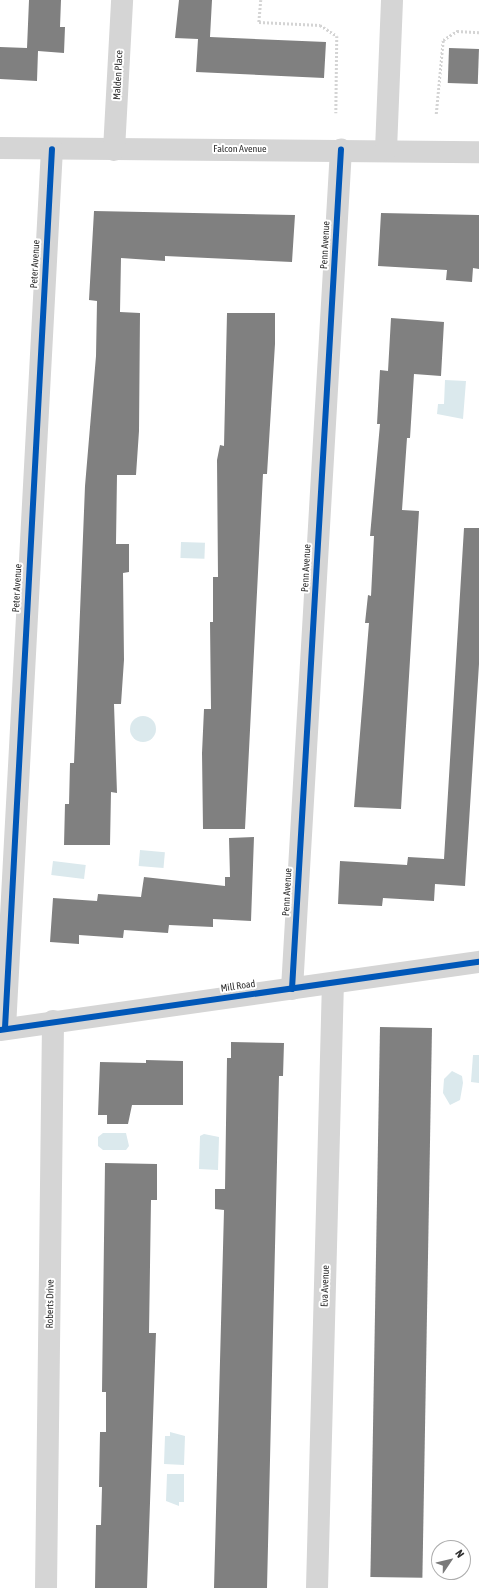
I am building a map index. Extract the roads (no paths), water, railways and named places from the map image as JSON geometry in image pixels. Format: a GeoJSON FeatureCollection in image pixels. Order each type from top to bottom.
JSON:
{"type":"FeatureCollection","features":[{"type":"Feature","properties":{"kind":"street","name":"Malden Place"},"geometry":{"type":"LineString","coordinates":[[114,150],[122,0]]}},
{"type":"Feature","properties":{"kind":"street"},"geometry":{"type":"LineString","coordinates":[[386,150],[392,0]]}},
{"type":"Feature","properties":{"kind":"street","name":"Falcon Avenue"},"geometry":{"type":"LineString","coordinates":[[0,148],[114,150],[341,149],[479,152]]}},
{"type":"Feature","properties":{"kind":"street","name":"Peter Avenue"},"geometry":{"type":"LineString","coordinates":[[2,1029],[52,149]]}},
{"type":"Feature","properties":{"kind":"street","name":"Penn Avenue"},"geometry":{"type":"LineString","coordinates":[[292,989],[341,149]]}},
{"type":"Feature","properties":{"kind":"street","name":"Mill Road"},"geometry":{"type":"LineString","coordinates":[[2,1029],[479,962]]}},
{"type":"Feature","properties":{"kind":"street","name":"Eva Avenue"},"geometry":{"type":"LineString","coordinates":[[317,1588],[333,983]]}},
{"type":"Feature","properties":{"kind":"street","name":"Roberts Drive"},"geometry":{"type":"LineString","coordinates":[[46,1588],[53,1021]]}}]}
